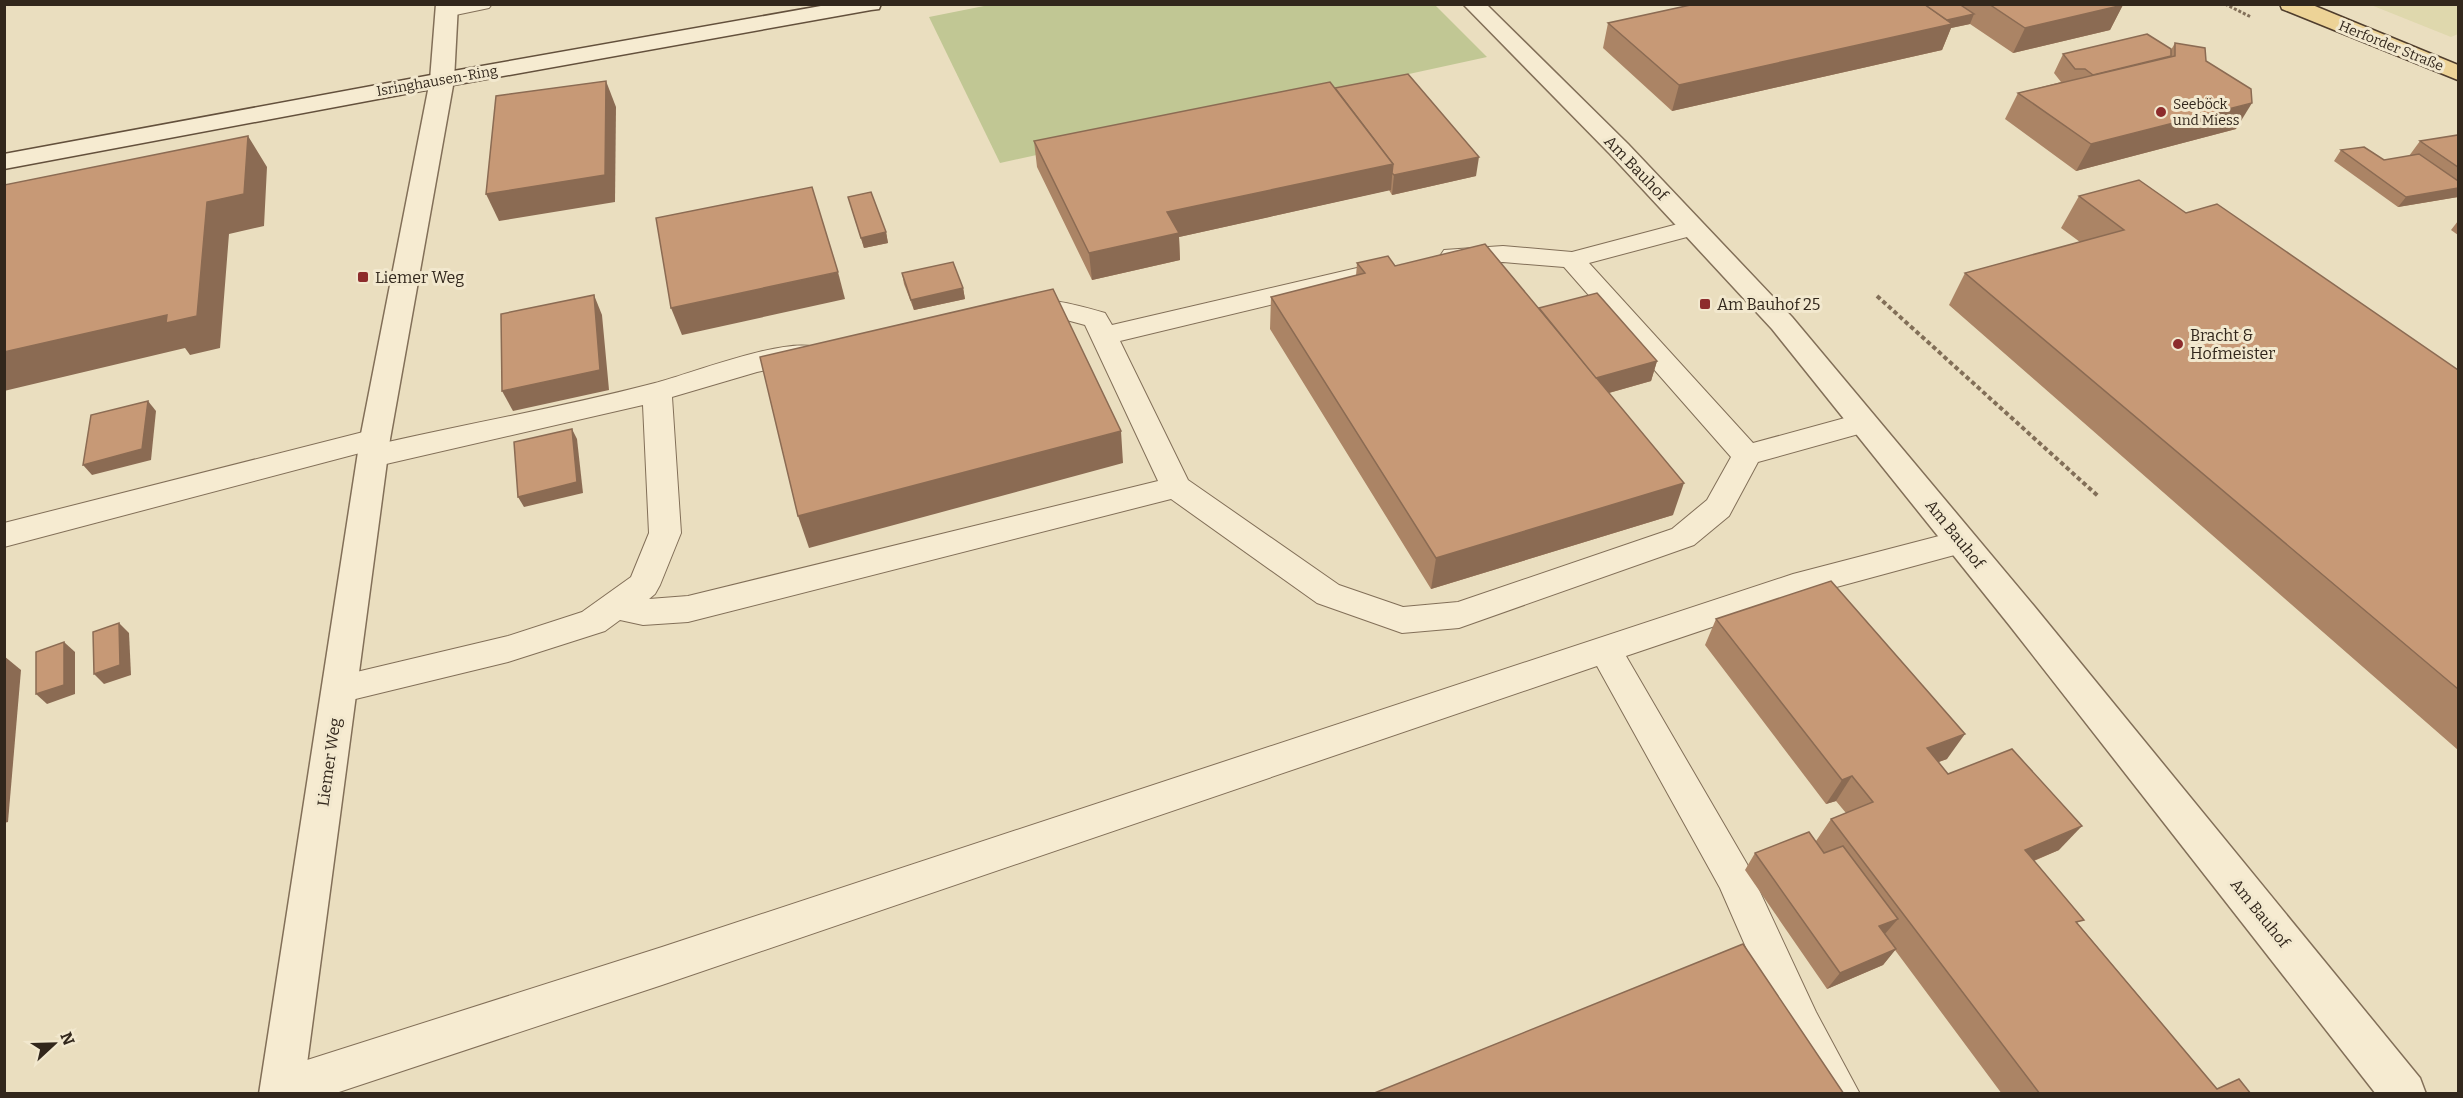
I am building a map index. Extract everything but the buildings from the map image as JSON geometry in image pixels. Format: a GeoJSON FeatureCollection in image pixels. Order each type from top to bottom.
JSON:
{"type":"FeatureCollection","features":[{"type":"Feature","properties":{"kind":"main road","name":"Herforder Straße"},"geometry":{"type":"LineString","coordinates":[[2290,4],[2458,73]]}},
{"type":"Feature","properties":{"kind":"street","name":"Isringhausen-Ring"},"geometry":{"type":"LineString","coordinates":[[4,162],[442,80],[871,4]]}},
{"type":"Feature","properties":{"kind":"street","name":"Am Bauhof"},"geometry":{"type":"LineString","coordinates":[[1473,4],[1619,148],[1782,323],[1962,542],[2404,1094]]}},
{"type":"Feature","properties":{"kind":"street","name":"Liemer Weg"},"geometry":{"type":"LineString","coordinates":[[281,1091],[374,448],[442,80],[446,8]]}},
{"type":"Feature","properties":{"kind":"lane"},"geometry":{"type":"LineString","coordinates":[[446,8],[482,4]]}},
{"type":"Feature","properties":{"kind":"lane"},"geometry":{"type":"LineString","coordinates":[[1432,260],[1455,256],[1503,255],[1572,260],[1693,228]]}},
{"type":"Feature","properties":{"kind":"lane"},"geometry":{"type":"LineString","coordinates":[[1572,260],[1747,455]]}},
{"type":"Feature","properties":{"kind":"lane"},"geometry":{"type":"LineString","coordinates":[[1104,336],[1385,269]]}},
{"type":"Feature","properties":{"kind":"lane"},"geometry":{"type":"LineString","coordinates":[[993,313],[1060,309],[1096,319],[1176,487],[1328,594],[1402,620],[1459,615],[1683,537],[1718,508],[1747,455],[1863,423]]}},
{"type":"Feature","properties":{"kind":"lane"},"geometry":{"type":"LineString","coordinates":[[4,535],[374,448],[657,392],[754,363],[834,347]]}},
{"type":"Feature","properties":{"kind":"lane"},"geometry":{"type":"LineString","coordinates":[[339,689],[508,649],[593,622],[644,585],[665,532],[657,392]]}},
{"type":"Feature","properties":{"kind":"lane"},"geometry":{"type":"LineString","coordinates":[[615,606],[643,612],[688,609],[1176,487]]}},
{"type":"Feature","properties":{"kind":"lane"},"geometry":{"type":"LineString","coordinates":[[281,1091],[662,966],[1804,583],[1962,542]]}},
{"type":"Feature","properties":{"kind":"lane"},"geometry":{"type":"LineString","coordinates":[[1605,650],[1708,825],[1751,912],[1790,1003],[1824,1071],[1839,1094]]}},
{"type":"Feature","properties":{"kind":"path"},"geometry":{"type":"LineString","coordinates":[[1877,296],[2097,496]]}},
{"type":"Feature","properties":{"kind":"shaded area"},"geometry":{"type":"Polygon","coordinates":[[[2371,5],[2458,5],[2458,34],[2451,37],[2371,5]]]}},
{"type":"Feature","properties":{"kind":"green space"},"geometry":{"type":"Polygon","coordinates":[[[994,4],[1435,5],[1487,57],[1000,163],[929,17],[994,4]]]}},
{"type":"Feature","properties":{"kind":"place","name":"Seeböck und Miess"},"geometry":{"type":"Point","coordinates":[2161,112]}},
{"type":"Feature","properties":{"kind":"place","name":"Liemer Weg"},"geometry":{"type":"Point","coordinates":[363,277]}},
{"type":"Feature","properties":{"kind":"place","name":"Am Bauhof 25"},"geometry":{"type":"Point","coordinates":[1705,304]}},
{"type":"Feature","properties":{"kind":"place","name":"Bracht & Hofmeister"},"geometry":{"type":"Point","coordinates":[2178,344]}}]}
